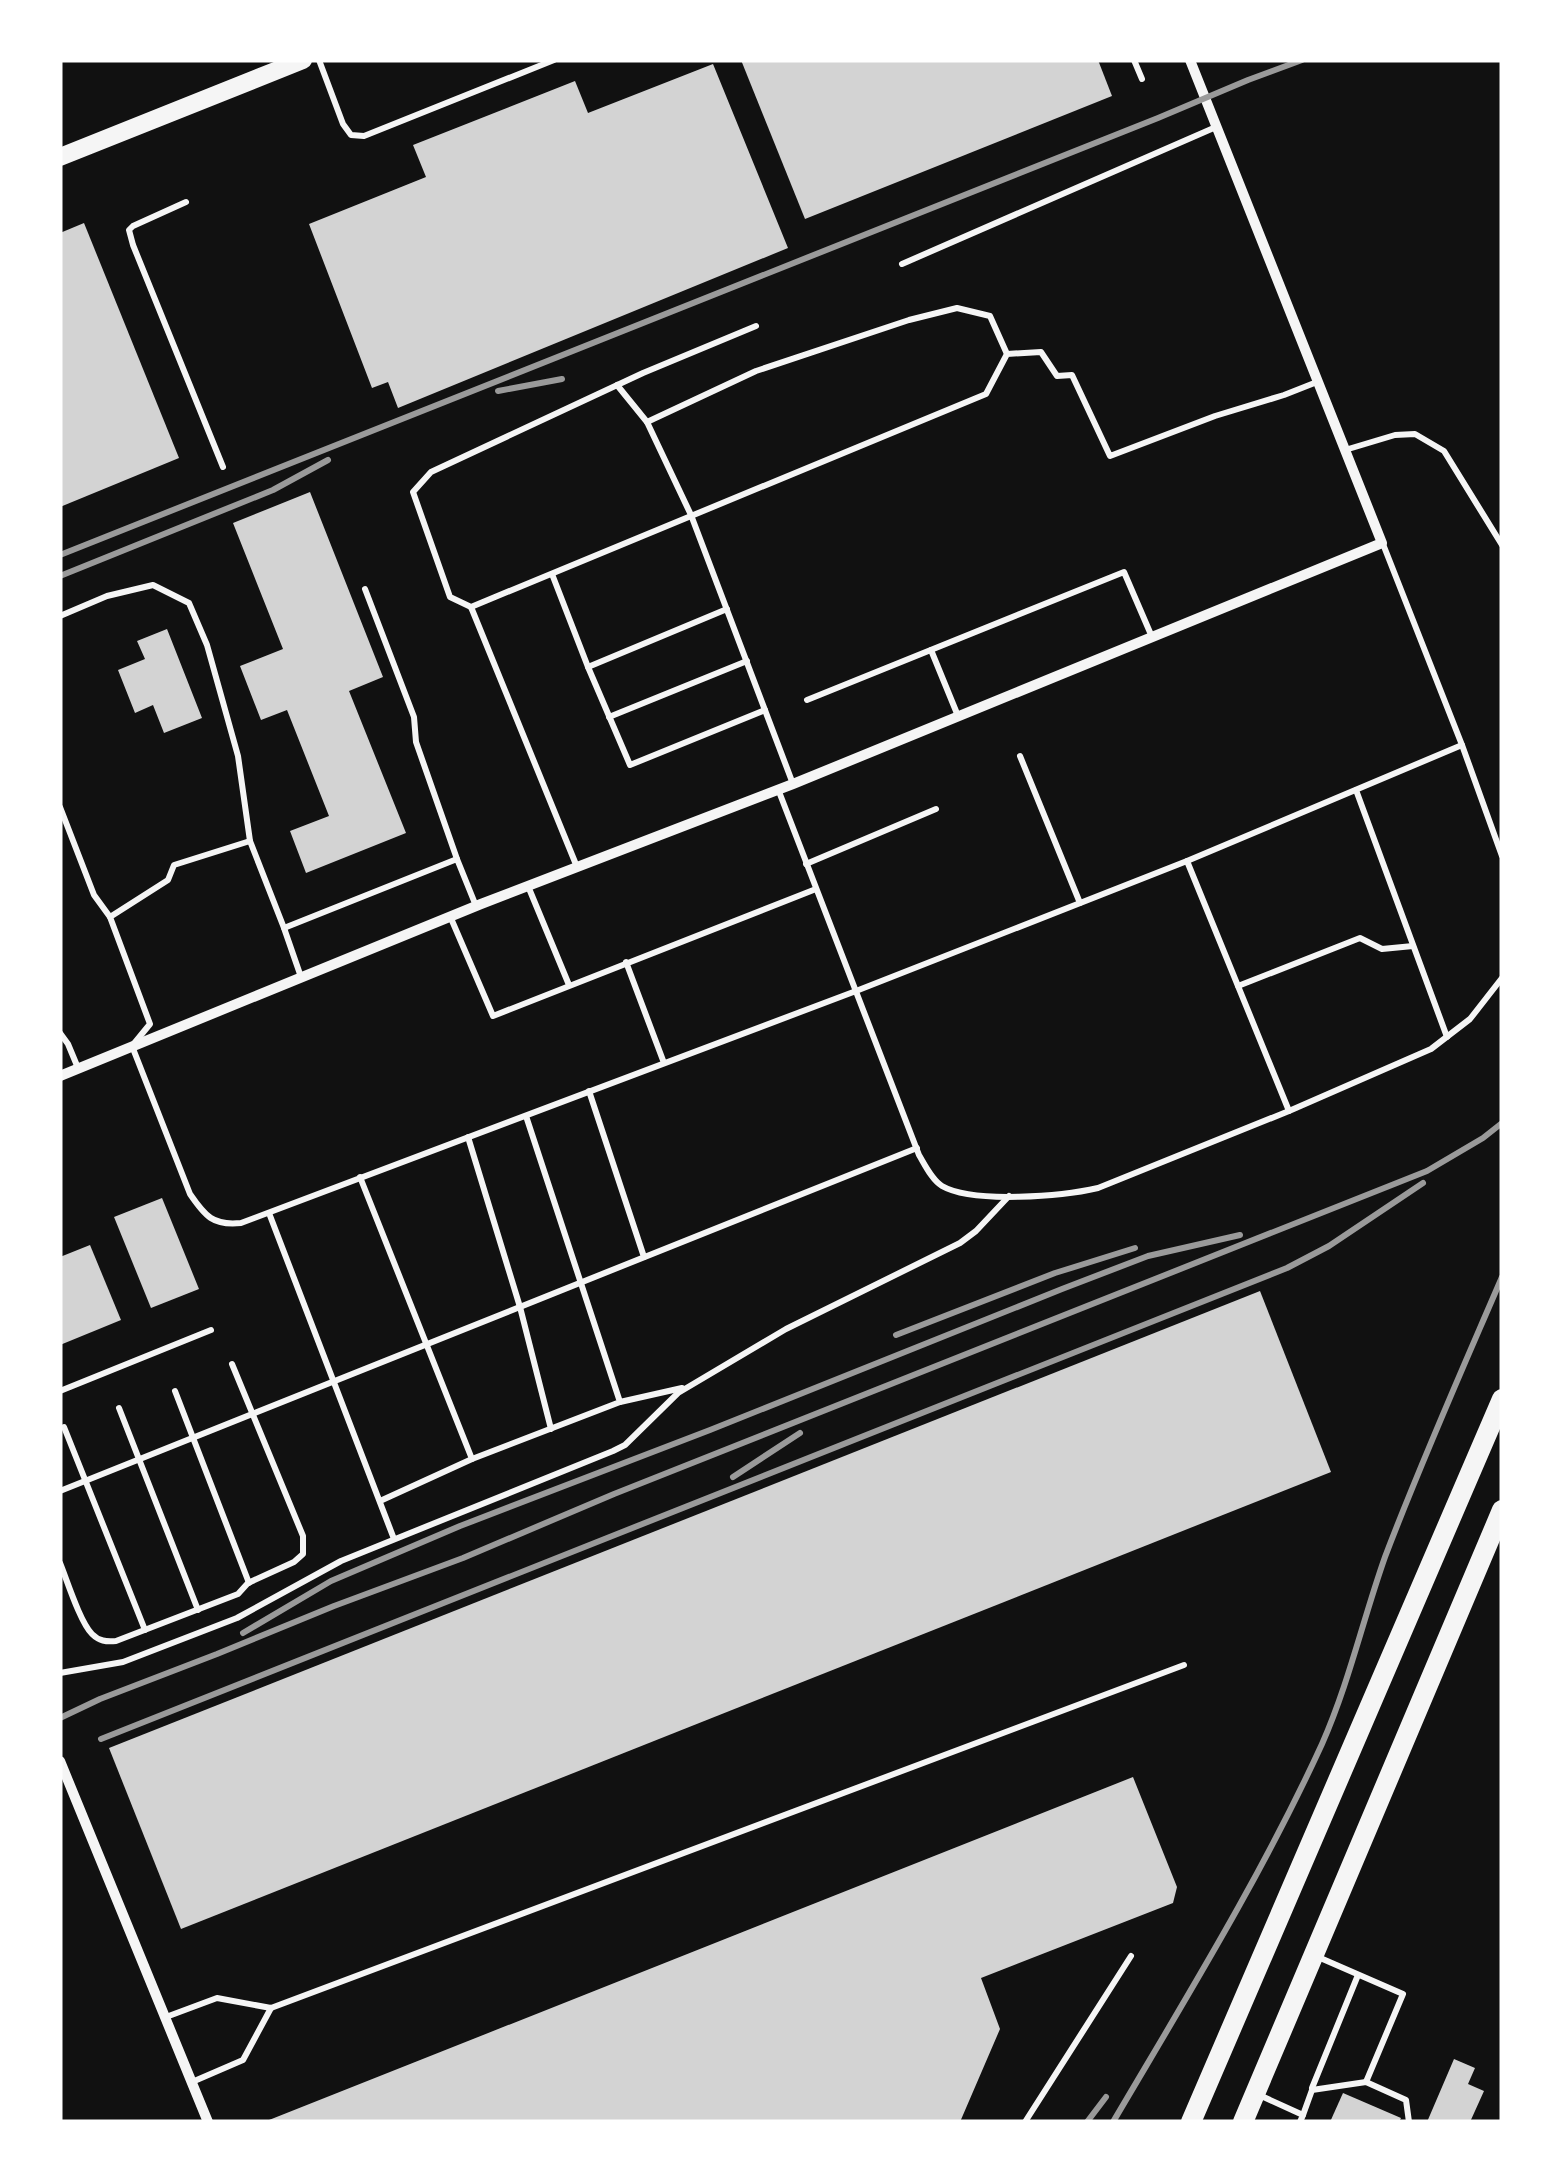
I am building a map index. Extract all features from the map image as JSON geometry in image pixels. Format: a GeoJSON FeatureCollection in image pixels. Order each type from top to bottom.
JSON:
{"type":"FeatureCollection","features":[{"type":"Feature","properties":{"kind":"highway"},"geometry":{"type":"LineString","coordinates":[[1192,2122],[1502,1399]]}},
{"type":"Feature","properties":{"kind":"highway"},"geometry":{"type":"LineString","coordinates":[[1243,2122],[1502,1510]]}},
{"type":"Feature","properties":{"kind":"main road"},"geometry":{"type":"LineString","coordinates":[[60,157],[303,60]]}},
{"type":"Feature","properties":{"kind":"street"},"geometry":{"type":"LineString","coordinates":[[60,1076],[450,916],[793,784],[1382,543],[1194,61]]}},
{"type":"Feature","properties":{"kind":"street"},"geometry":{"type":"LineString","coordinates":[[60,1761],[208,2122]]}},
{"type":"Feature","properties":{"kind":"lane"},"geometry":{"type":"LineString","coordinates":[[319,60],[343,124],[351,135],[364,136],[554,60]]}},
{"type":"Feature","properties":{"kind":"lane"},"geometry":{"type":"LineString","coordinates":[[1134,60],[1142,78]]}},
{"type":"Feature","properties":{"kind":"lane"},"geometry":{"type":"LineString","coordinates":[[902,264],[1217,127]]}},
{"type":"Feature","properties":{"kind":"lane"},"geometry":{"type":"LineString","coordinates":[[186,202],[130,230],[223,467]]}},
{"type":"Feature","properties":{"kind":"lane"},"geometry":{"type":"LineString","coordinates":[[648,422],[756,371],[957,308],[990,316],[1007,354]]}},
{"type":"Feature","properties":{"kind":"lane"},"geometry":{"type":"LineString","coordinates":[[577,867],[471,608],[450,596],[412,492],[430,472],[756,326]]}},
{"type":"Feature","properties":{"kind":"lane"},"geometry":{"type":"LineString","coordinates":[[1007,354],[1041,352],[1057,376],[1072,375],[1110,456],[1318,381]]}},
{"type":"Feature","properties":{"kind":"lane"},"geometry":{"type":"LineString","coordinates":[[471,608],[986,394],[1007,354]]}},
{"type":"Feature","properties":{"kind":"lane"},"geometry":{"type":"LineString","coordinates":[[618,385],[648,422],[691,516],[793,784]]}},
{"type":"Feature","properties":{"kind":"lane"},"geometry":{"type":"LineString","coordinates":[[1345,450],[1394,435],[1415,434],[1444,451],[1502,545]]}},
{"type":"Feature","properties":{"kind":"lane"},"geometry":{"type":"LineString","coordinates":[[1382,543],[1502,856]]}},
{"type":"Feature","properties":{"kind":"lane"},"geometry":{"type":"LineString","coordinates":[[807,700],[1124,572],[1152,636]]}},
{"type":"Feature","properties":{"kind":"lane"},"geometry":{"type":"LineString","coordinates":[[552,574],[630,765],[766,710]]}},
{"type":"Feature","properties":{"kind":"lane"},"geometry":{"type":"LineString","coordinates":[[60,616],[108,596],[153,585],[190,603],[207,646],[238,756],[250,841],[301,977]]}},
{"type":"Feature","properties":{"kind":"lane"},"geometry":{"type":"LineString","coordinates":[[365,589],[414,717],[416,742],[476,906]]}},
{"type":"Feature","properties":{"kind":"lane"},"geometry":{"type":"LineString","coordinates":[[588,667],[727,609]]}},
{"type":"Feature","properties":{"kind":"lane"},"geometry":{"type":"LineString","coordinates":[[932,650],[958,716]]}},
{"type":"Feature","properties":{"kind":"lane"},"geometry":{"type":"LineString","coordinates":[[610,717],[747,660]]}},
{"type":"Feature","properties":{"kind":"lane"},"geometry":{"type":"LineString","coordinates":[[60,807],[94,895],[110,917],[150,1024],[132,1046],[190,1194],[214,1222],[228,1224],[269,1213],[1187,862],[1462,745]]}},
{"type":"Feature","properties":{"kind":"lane"},"geometry":{"type":"LineString","coordinates":[[1020,756],[1080,903]]}},
{"type":"Feature","properties":{"kind":"lane"},"geometry":{"type":"LineString","coordinates":[[778,790],[917,1148],[928,1172],[941,1186],[981,1195],[1009,1196],[1061,1195],[1098,1188],[1431,1048],[1470,1018],[1502,978]]}},
{"type":"Feature","properties":{"kind":"lane"},"geometry":{"type":"LineString","coordinates":[[1356,790],[1446,1037]]}},
{"type":"Feature","properties":{"kind":"lane"},"geometry":{"type":"LineString","coordinates":[[806,864],[936,809]]}},
{"type":"Feature","properties":{"kind":"lane"},"geometry":{"type":"LineString","coordinates":[[110,917],[168,880],[174,865],[250,841]]}},
{"type":"Feature","properties":{"kind":"lane"},"geometry":{"type":"LineString","coordinates":[[284,928],[457,859]]}},
{"type":"Feature","properties":{"kind":"lane"},"geometry":{"type":"LineString","coordinates":[[1187,862],[1288,1111]]}},
{"type":"Feature","properties":{"kind":"lane"},"geometry":{"type":"LineString","coordinates":[[528,886],[569,985]]}},
{"type":"Feature","properties":{"kind":"lane"},"geometry":{"type":"LineString","coordinates":[[450,916],[493,1016],[816,889]]}},
{"type":"Feature","properties":{"kind":"lane"},"geometry":{"type":"LineString","coordinates":[[1238,986],[1360,938],[1382,949],[1413,946]]}},
{"type":"Feature","properties":{"kind":"lane"},"geometry":{"type":"LineString","coordinates":[[626,962],[664,1063]]}},
{"type":"Feature","properties":{"kind":"lane"},"geometry":{"type":"LineString","coordinates":[[60,1033],[78,1068]]}},
{"type":"Feature","properties":{"kind":"lane"},"geometry":{"type":"LineString","coordinates":[[588,1091],[644,1257]]}},
{"type":"Feature","properties":{"kind":"lane"},"geometry":{"type":"LineString","coordinates":[[526,1115],[620,1402]]}},
{"type":"Feature","properties":{"kind":"lane"},"geometry":{"type":"LineString","coordinates":[[468,1137],[520,1307],[551,1429]]}},
{"type":"Feature","properties":{"kind":"lane"},"geometry":{"type":"LineString","coordinates":[[60,1491],[917,1148]]}},
{"type":"Feature","properties":{"kind":"lane"},"geometry":{"type":"LineString","coordinates":[[360,1177],[472,1459]]}},
{"type":"Feature","properties":{"kind":"lane"},"geometry":{"type":"LineString","coordinates":[[60,1673],[123,1662],[221,1624],[341,1561],[614,1452],[667,1402],[689,1387],[786,1329],[960,1243],[976,1232],[1009,1196]]}},
{"type":"Feature","properties":{"kind":"lane"},"geometry":{"type":"LineString","coordinates":[[269,1213],[394,1539]]}},
{"type":"Feature","properties":{"kind":"lane"},"geometry":{"type":"LineString","coordinates":[[60,1391],[210,1330]]}},
{"type":"Feature","properties":{"kind":"lane"},"geometry":{"type":"LineString","coordinates":[[60,1563],[88,1629],[96,1638],[108,1642],[238,1594],[249,1583],[303,1554],[303,1536],[232,1364]]}},
{"type":"Feature","properties":{"kind":"lane"},"geometry":{"type":"LineString","coordinates":[[380,1501],[472,1459],[620,1402],[689,1387]]}},
{"type":"Feature","properties":{"kind":"lane"},"geometry":{"type":"LineString","coordinates":[[175,1392],[249,1583]]}},
{"type":"Feature","properties":{"kind":"lane"},"geometry":{"type":"LineString","coordinates":[[119,1408],[198,1610]]}},
{"type":"Feature","properties":{"kind":"lane"},"geometry":{"type":"LineString","coordinates":[[64,1428],[145,1630]]}},
{"type":"Feature","properties":{"kind":"lane"},"geometry":{"type":"LineString","coordinates":[[165,2018],[217,1998],[272,2008],[1184,1666]]}},
{"type":"Feature","properties":{"kind":"lane"},"geometry":{"type":"LineString","coordinates":[[1025,2122],[1131,1956]]}},
{"type":"Feature","properties":{"kind":"lane"},"geometry":{"type":"LineString","coordinates":[[1314,1956],[1403,1994],[1366,2082]]}},
{"type":"Feature","properties":{"kind":"lane"},"geometry":{"type":"LineString","coordinates":[[1256,2093],[1301,2118],[1358,1974]]}},
{"type":"Feature","properties":{"kind":"lane"},"geometry":{"type":"LineString","coordinates":[[192,2082],[243,2060],[272,2008]]}},
{"type":"Feature","properties":{"kind":"lane"},"geometry":{"type":"LineString","coordinates":[[1312,2090],[1366,2082],[1406,2100],[1409,2122]]}},
{"type":"Feature","properties":{"kind":"building"},"geometry":{"type":"Polygon","coordinates":[[[741,60],[1098,60],[1112,96],[805,219],[741,60]]]}},
{"type":"Feature","properties":{"kind":"building"},"geometry":{"type":"Polygon","coordinates":[[[713,64],[788,248],[398,408],[388,382],[372,388],[309,224],[426,177],[413,145],[575,81],[588,113],[713,64]]]}},
{"type":"Feature","properties":{"kind":"building"},"geometry":{"type":"Polygon","coordinates":[[[84,223],[179,458],[60,507],[60,233],[84,223]]]}},
{"type":"Feature","properties":{"kind":"building"},"geometry":{"type":"Polygon","coordinates":[[[310,492],[383,677],[349,691],[406,833],[306,873],[290,831],[329,816],[287,710],[261,720],[240,666],[283,649],[233,523],[310,492]]]}},
{"type":"Feature","properties":{"kind":"building"},"geometry":{"type":"Polygon","coordinates":[[[167,629],[202,718],[164,733],[153,705],[135,713],[118,670],[145,659],[137,641],[167,629]]]}},
{"type":"Feature","properties":{"kind":"building"},"geometry":{"type":"Polygon","coordinates":[[[162,1198],[199,1289],[151,1308],[114,1217],[162,1198]]]}},
{"type":"Feature","properties":{"kind":"building"},"geometry":{"type":"Polygon","coordinates":[[[90,1245],[121,1320],[60,1345],[60,1257],[90,1245]]]}},
{"type":"Feature","properties":{"kind":"building"},"geometry":{"type":"Polygon","coordinates":[[[1260,1291],[1331,1472],[181,1929],[109,1748],[1260,1291]]]}},
{"type":"Feature","properties":{"kind":"building"},"geometry":{"type":"Polygon","coordinates":[[[1133,1777],[1177,1887],[1173,1903],[981,1978],[1000,2029],[960,2122],[264,2122],[1133,1777]]]}},
{"type":"Feature","properties":{"kind":"building"},"geometry":{"type":"Polygon","coordinates":[[[1454,2059],[1475,2068],[1468,2084],[1484,2091],[1470,2122],[1427,2122],[1454,2059]]]}},
{"type":"Feature","properties":{"kind":"building"},"geometry":{"type":"Polygon","coordinates":[[[1343,2093],[1401,2118],[1399,2122],[1330,2122],[1343,2093]]]}},
{"type":"Feature","properties":{"kind":"railway"},"geometry":{"type":"LineString","coordinates":[[60,555],[1302,60]]}},
{"type":"Feature","properties":{"kind":"railway"},"geometry":{"type":"LineString","coordinates":[[498,391],[562,379]]}},
{"type":"Feature","properties":{"kind":"railway"},"geometry":{"type":"LineString","coordinates":[[60,576],[273,490],[328,460]]}},
{"type":"Feature","properties":{"kind":"railway"},"geometry":{"type":"LineString","coordinates":[[60,1718],[1427,1171],[1502,1123]]}},
{"type":"Feature","properties":{"kind":"railway"},"geometry":{"type":"LineString","coordinates":[[101,1739],[1287,1268],[1329,1246],[1423,1183]]}},
{"type":"Feature","properties":{"kind":"railway"},"geometry":{"type":"LineString","coordinates":[[243,1633],[331,1581],[460,1526],[1148,1256],[1240,1235]]}},
{"type":"Feature","properties":{"kind":"railway"},"geometry":{"type":"LineString","coordinates":[[896,1335],[1055,1273],[1135,1248]]}},
{"type":"Feature","properties":{"kind":"railway"},"geometry":{"type":"LineString","coordinates":[[1113,2122],[1249,1888],[1322,1744],[1385,1557],[1502,1277]]}},
{"type":"Feature","properties":{"kind":"railway"},"geometry":{"type":"LineString","coordinates":[[733,1477],[800,1433]]}},
{"type":"Feature","properties":{"kind":"railway"},"geometry":{"type":"LineString","coordinates":[[1087,2122],[1106,2097]]}}]}
